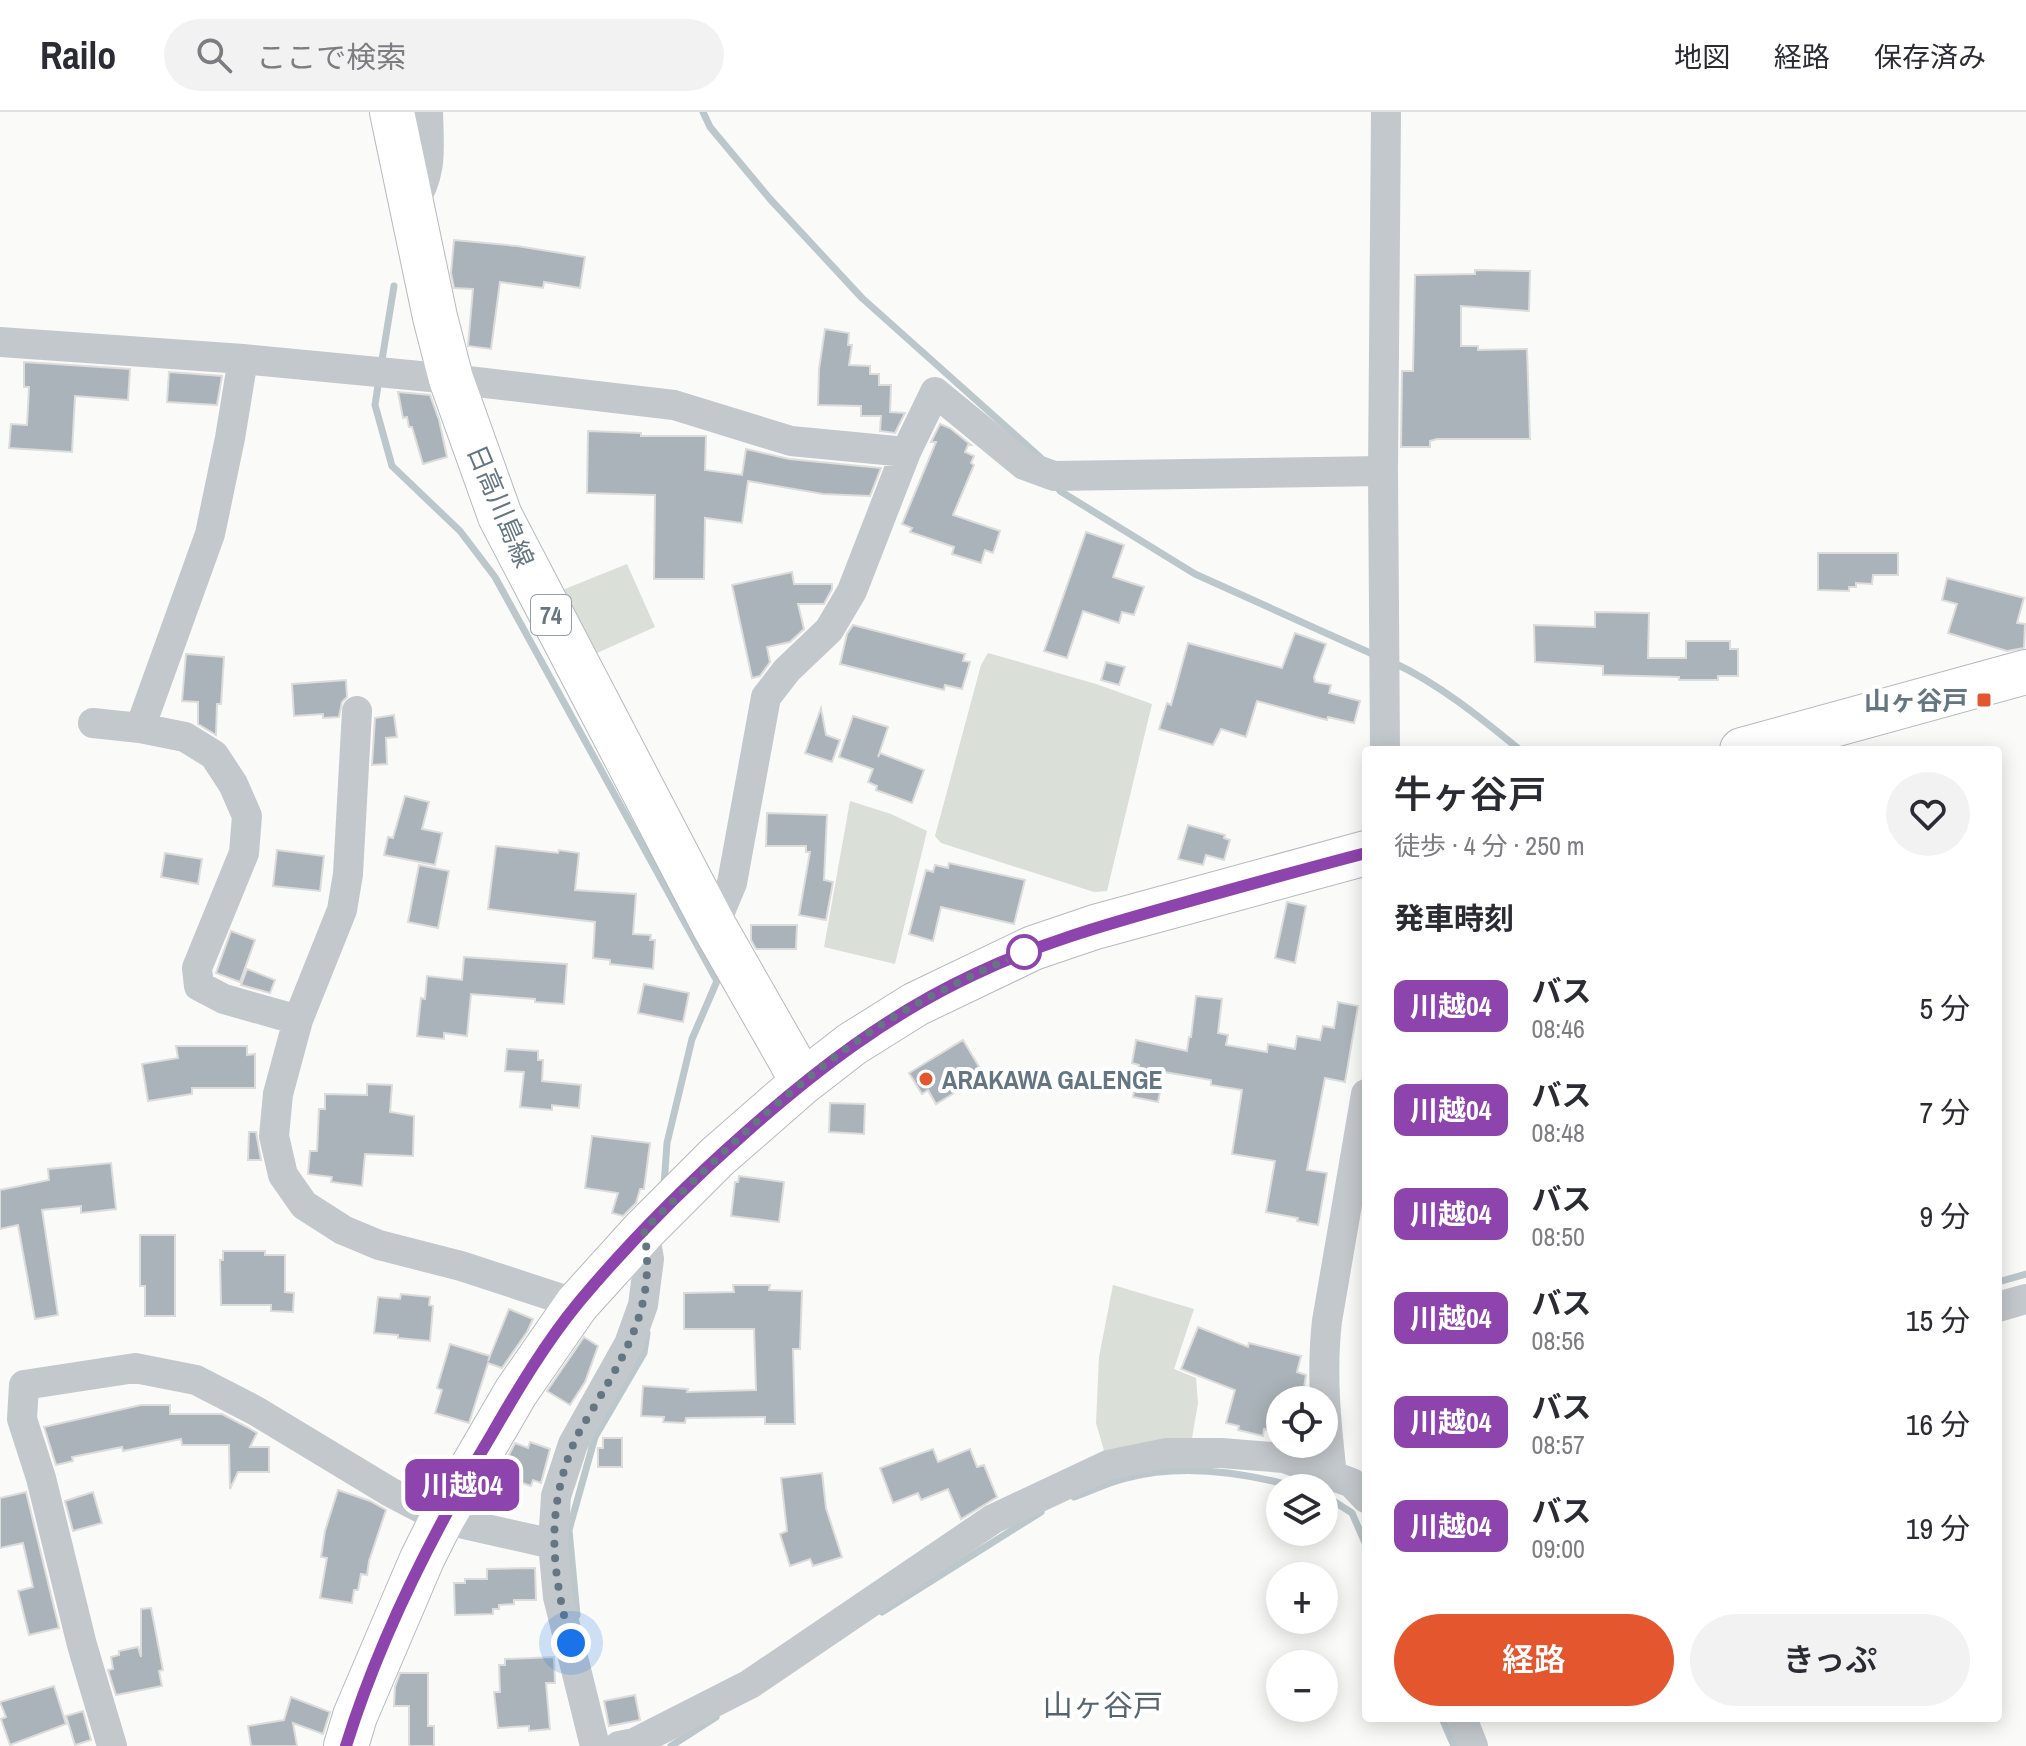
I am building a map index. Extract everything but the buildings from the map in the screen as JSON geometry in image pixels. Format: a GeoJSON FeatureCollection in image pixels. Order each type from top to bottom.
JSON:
{"type":"FeatureCollection","features":[{"type":"Feature","properties":{"kind":"main road","name":"日高川島線"},"geometry":{"type":"LineString","coordinates":[[392,112],[451,379],[500,516],[714,926],[803,1082]]}},
{"type":"Feature","properties":{"kind":"main road"},"geometry":{"type":"LineString","coordinates":[[1757,746],[2026,672]]}},
{"type":"Feature","properties":{"kind":"main road"},"geometry":{"type":"LineString","coordinates":[[346,1746],[387,1639],[442,1519],[516,1392],[577,1304],[644,1230],[717,1157],[852,1044],[916,1004],[1033,948],[1095,927],[1362,854]]}},
{"type":"Feature","properties":{"kind":"street"},"geometry":{"type":"LineString","coordinates":[[412,205],[424,187],[429,166],[428,112]]}},
{"type":"Feature","properties":{"kind":"street"},"geometry":{"type":"LineString","coordinates":[[1385,746],[1383,471],[1386,112]]}},
{"type":"Feature","properties":{"kind":"street"},"geometry":{"type":"LineString","coordinates":[[0,342],[243,359],[674,405],[791,441],[906,452]]}},
{"type":"Feature","properties":{"kind":"street"},"geometry":{"type":"LineString","coordinates":[[140,728],[210,534],[243,359]]}},
{"type":"Feature","properties":{"kind":"street"},"geometry":{"type":"LineString","coordinates":[[714,926],[732,883],[766,697],[787,670],[829,630],[852,591],[906,452],[935,392],[1042,471],[1383,471]]}},
{"type":"Feature","properties":{"kind":"street"},"geometry":{"type":"LineString","coordinates":[[357,711],[348,874],[342,910],[298,1020],[278,1094],[274,1136],[283,1175],[304,1205],[343,1230],[379,1245],[461,1266],[577,1304]]}},
{"type":"Feature","properties":{"kind":"street"},"geometry":{"type":"LineString","coordinates":[[93,723],[185,737],[214,755],[233,784],[247,816],[244,853],[197,968],[199,986],[224,999],[298,1020]]}},
{"type":"Feature","properties":{"kind":"street"},"geometry":{"type":"LineString","coordinates":[[1332,1474],[1323,1356],[1362,1117]]}},
{"type":"Feature","properties":{"kind":"street"},"geometry":{"type":"LineString","coordinates":[[595,1746],[558,1597],[553,1544],[556,1496],[573,1444],[629,1344],[643,1305],[649,1259],[644,1230]]}},
{"type":"Feature","properties":{"kind":"street"},"geometry":{"type":"LineString","coordinates":[[2002,1306],[2026,1299]]}},
{"type":"Feature","properties":{"kind":"street"},"geometry":{"type":"LineString","coordinates":[[112,1746],[12,1381],[135,1368],[196,1380],[256,1411],[390,1492],[442,1519],[553,1544]]}},
{"type":"Feature","properties":{"kind":"street"},"geometry":{"type":"LineString","coordinates":[[619,1746],[634,1743],[750,1684],[993,1519],[1108,1465],[1167,1453],[1221,1453],[1284,1458],[1329,1474]]}},
{"type":"Feature","properties":{"kind":"street"},"geometry":{"type":"LineString","coordinates":[[1338,1477],[1352,1483],[1362,1494]]}},
{"type":"Feature","properties":{"kind":"street"},"geometry":{"type":"LineString","coordinates":[[1464,1722],[1473,1746]]}},
{"type":"Feature","properties":{"kind":"shaded area"},"geometry":{"type":"Polygon","coordinates":[[[627,564],[655,627],[588,657],[555,593],[627,564]]]}},
{"type":"Feature","properties":{"kind":"shaded area"},"geometry":{"type":"Polygon","coordinates":[[[988,653],[1096,684],[1152,704],[1107,891],[1094,892],[941,843],[935,836],[981,665],[988,653]]]}},
{"type":"Feature","properties":{"kind":"shaded area"},"geometry":{"type":"Polygon","coordinates":[[[850,801],[891,814],[927,831],[895,964],[824,947],[850,801]]]}},
{"type":"Feature","properties":{"kind":"shaded area"},"geometry":{"type":"Polygon","coordinates":[[[1113,1285],[1194,1309],[1174,1369],[1196,1378],[1198,1403],[1191,1444],[1105,1454],[1096,1423],[1099,1357],[1113,1285]]]}},
{"type":"Feature","properties":{"kind":"waterway"},"geometry":{"type":"LineString","coordinates":[[703,112],[710,127],[770,199],[862,298],[1041,458]]}},
{"type":"Feature","properties":{"kind":"waterway"},"geometry":{"type":"LineString","coordinates":[[381,366],[394,286]]}},
{"type":"Feature","properties":{"kind":"waterway"},"geometry":{"type":"LineString","coordinates":[[379,379],[375,405],[392,466],[460,531],[495,577],[717,981],[692,1039],[667,1143],[664,1186]]}},
{"type":"Feature","properties":{"kind":"waterway"},"geometry":{"type":"LineString","coordinates":[[1055,483],[1060,491],[1195,574],[1377,656]]}},
{"type":"Feature","properties":{"kind":"waterway"},"geometry":{"type":"LineString","coordinates":[[1392,662],[1442,691],[1515,746]]}},
{"type":"Feature","properties":{"kind":"waterway"},"geometry":{"type":"LineString","coordinates":[[2002,1281],[2026,1274]]}},
{"type":"Feature","properties":{"kind":"waterway"},"geometry":{"type":"LineString","coordinates":[[577,1615],[569,1530],[595,1437],[644,1353],[647,1333]]}},
{"type":"Feature","properties":{"kind":"waterway"},"geometry":{"type":"LineString","coordinates":[[1074,1497],[1120,1480],[1169,1471],[1213,1471],[1266,1480]]}},
{"type":"Feature","properties":{"kind":"waterway"},"geometry":{"type":"LineString","coordinates":[[1338,1504],[1352,1513],[1362,1536]]}},
{"type":"Feature","properties":{"kind":"waterway"},"geometry":{"type":"LineString","coordinates":[[882,1612],[1041,1512]]}},
{"type":"Feature","properties":{"kind":"waterway"},"geometry":{"type":"LineString","coordinates":[[671,1746],[716,1717]]}},
{"type":"Feature","properties":{"kind":"waterway"},"geometry":{"type":"LineString","coordinates":[[1444,1722],[1454,1746]]}},
{"type":"Feature","properties":{"kind":"bus line","name":"川越04"},"geometry":{"type":"LineString","coordinates":[[346,1746],[355,1716],[422,1559],[516,1392],[577,1304],[644,1230],[717,1157],[852,1044],[916,1004],[974,974],[1033,948],[1095,927],[1362,854]]}},
{"type":"Feature","properties":{"kind":"place","name":"山ヶ谷戸"},"geometry":{"type":"Point","coordinates":[1984,700]}},
{"type":"Feature","properties":{"kind":"place","name":"ARAKAWA GALENGE"},"geometry":{"type":"Point","coordinates":[926,1079]}},
{"type":"Feature","properties":{"kind":"district","name":"山ヶ谷戸"},"geometry":{"type":"Point","coordinates":[1103,1705]}},
{"type":"Feature","properties":{"kind":"route"},"geometry":{"type":"LineString","coordinates":[[571,1643],[558,1597],[553,1544],[556,1496],[573,1444],[629,1344],[643,1305],[649,1259],[644,1230],[717,1157],[852,1044],[916,1004],[1033,948],[1024,952]]}}]}
